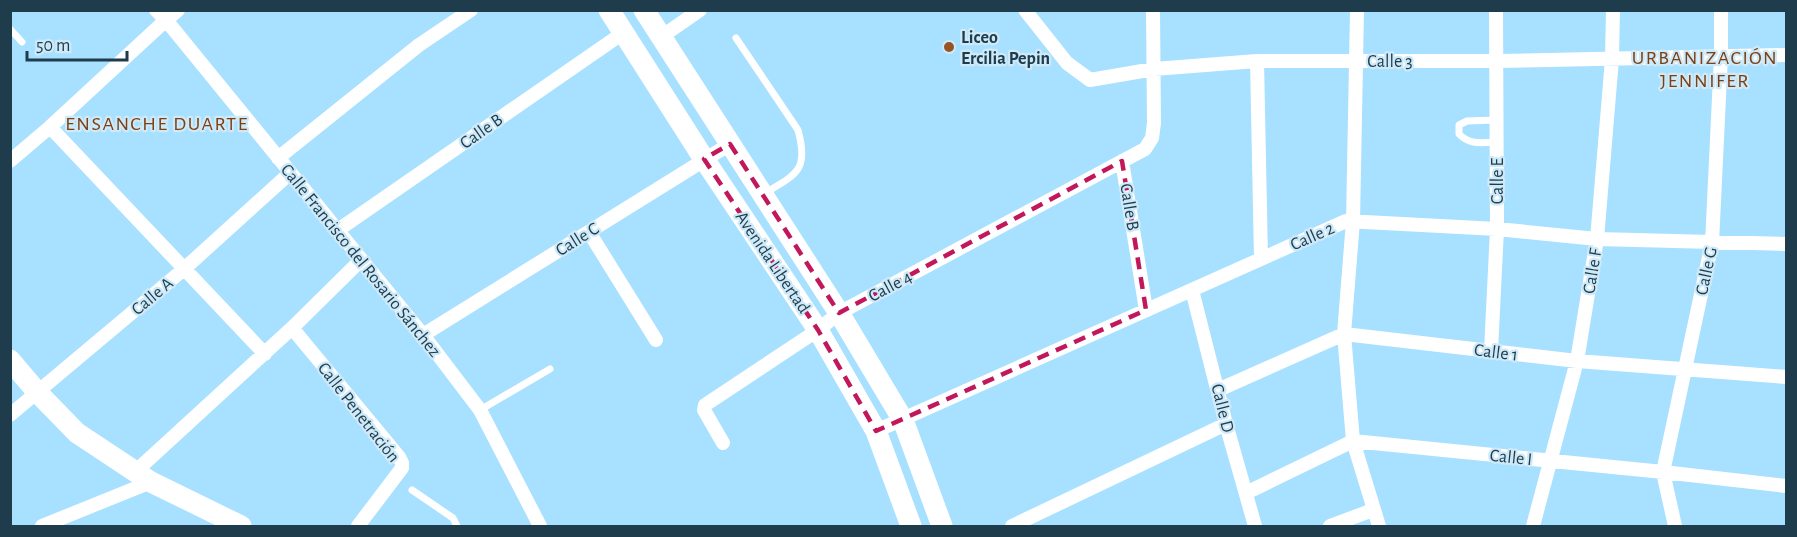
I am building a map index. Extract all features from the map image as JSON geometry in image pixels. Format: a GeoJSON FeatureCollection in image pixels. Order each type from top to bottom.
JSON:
{"type":"FeatureCollection","features":[{"type":"Feature","properties":{"kind":"main road","name":"Avenida Libertad"},"geometry":{"type":"LineString","coordinates":[[609,10],[704,159],[818,330],[876,431],[911,526]]}},
{"type":"Feature","properties":{"kind":"main road","name":"Avenida Libertad"},"geometry":{"type":"LineString","coordinates":[[644,10],[839,313],[903,420],[942,526]]}},
{"type":"Feature","properties":{"kind":"main road"},"geometry":{"type":"LineString","coordinates":[[10,360],[77,433],[144,477],[241,526]]}},
{"type":"Feature","properties":{"kind":"street"},"geometry":{"type":"LineString","coordinates":[[10,161],[50,127],[161,15],[178,10]]}},
{"type":"Feature","properties":{"kind":"street"},"geometry":{"type":"LineString","coordinates":[[278,158],[419,45],[471,10]]}},
{"type":"Feature","properties":{"kind":"street"},"geometry":{"type":"LineString","coordinates":[[661,37],[700,10]]}},
{"type":"Feature","properties":{"kind":"street","name":"Calle 3"},"geometry":{"type":"LineString","coordinates":[[1025,10],[1067,63],[1090,80],[1154,69],[1257,61],[1496,61],[1786,55]]}},
{"type":"Feature","properties":{"kind":"street","name":"Calle B"},"geometry":{"type":"LineString","coordinates":[[1146,310],[1122,161],[1145,149],[1152,138],[1154,10]]}},
{"type":"Feature","properties":{"kind":"street"},"geometry":{"type":"LineString","coordinates":[[1357,10],[1353,221],[1344,334],[1353,441],[1379,526]]}},
{"type":"Feature","properties":{"kind":"street","name":"Calle E"},"geometry":{"type":"LineString","coordinates":[[1491,351],[1497,229],[1496,10]]}},
{"type":"Feature","properties":{"kind":"street","name":"Calle F"},"geometry":{"type":"LineString","coordinates":[[1533,526],[1577,361],[1597,239],[1612,59],[1613,10]]}},
{"type":"Feature","properties":{"kind":"street","name":"Calle G"},"geometry":{"type":"LineString","coordinates":[[1675,526],[1663,472],[1712,243],[1721,10]]}},
{"type":"Feature","properties":{"kind":"street","name":"Calle Francisco del Rosario Sánchez"},"geometry":{"type":"LineString","coordinates":[[161,15],[423,335],[480,410],[540,526]]}},
{"type":"Feature","properties":{"kind":"street","name":"Calle B"},"geometry":{"type":"LineString","coordinates":[[338,230],[623,33]]}},
{"type":"Feature","properties":{"kind":"street"},"geometry":{"type":"LineString","coordinates":[[1257,61],[1261,259]]}},
{"type":"Feature","properties":{"kind":"street"},"geometry":{"type":"LineString","coordinates":[[50,127],[264,354]]}},
{"type":"Feature","properties":{"kind":"street","name":"Calle C"},"geometry":{"type":"LineString","coordinates":[[423,335],[730,144]]}},
{"type":"Feature","properties":{"kind":"street","name":"Calle 4"},"geometry":{"type":"LineString","coordinates":[[723,443],[704,410],[705,405],[818,330],[839,313],[1122,161]]}},
{"type":"Feature","properties":{"kind":"street","name":"Calle A"},"geometry":{"type":"LineString","coordinates":[[10,415],[184,269],[290,173]]}},
{"type":"Feature","properties":{"kind":"street","name":"Calle 2"},"geometry":{"type":"LineString","coordinates":[[876,431],[1346,221],[1497,229],[1597,239],[1786,244]]}},
{"type":"Feature","properties":{"kind":"street"},"geometry":{"type":"LineString","coordinates":[[589,232],[656,340]]}},
{"type":"Feature","properties":{"kind":"street"},"geometry":{"type":"LineString","coordinates":[[42,526],[144,477],[264,354],[361,260]]}},
{"type":"Feature","properties":{"kind":"street","name":"Calle D"},"geometry":{"type":"LineString","coordinates":[[1192,290],[1255,526]]}},
{"type":"Feature","properties":{"kind":"street","name":"Calle Penetración"},"geometry":{"type":"LineString","coordinates":[[292,328],[402,463],[402,468],[358,526]]}},
{"type":"Feature","properties":{"kind":"street"},"geometry":{"type":"LineString","coordinates":[[1218,390],[1344,334]]}},
{"type":"Feature","properties":{"kind":"street","name":"Calle 1"},"geometry":{"type":"LineString","coordinates":[[1344,334],[1577,361],[1786,377]]}},
{"type":"Feature","properties":{"kind":"street"},"geometry":{"type":"LineString","coordinates":[[1012,526],[1226,424]]}},
{"type":"Feature","properties":{"kind":"street"},"geometry":{"type":"LineString","coordinates":[[1246,493],[1353,441]]}},
{"type":"Feature","properties":{"kind":"street","name":"Calle I"},"geometry":{"type":"LineString","coordinates":[[1353,441],[1786,486]]}},
{"type":"Feature","properties":{"kind":"street"},"geometry":{"type":"LineString","coordinates":[[1330,526],[1373,510]]}},
{"type":"Feature","properties":{"kind":"lane"},"geometry":{"type":"LineString","coordinates":[[10,29],[22,42]]}},
{"type":"Feature","properties":{"kind":"lane"},"geometry":{"type":"LineString","coordinates":[[736,38],[798,130],[803,148],[801,165],[792,177],[762,194]]}},
{"type":"Feature","properties":{"kind":"lane"},"geometry":{"type":"LineString","coordinates":[[1496,120],[1467,121],[1459,125],[1459,134],[1464,140],[1474,143],[1497,142]]}},
{"type":"Feature","properties":{"kind":"lane"},"geometry":{"type":"LineString","coordinates":[[480,410],[549,369]]}},
{"type":"Feature","properties":{"kind":"lane"},"geometry":{"type":"LineString","coordinates":[[412,490],[453,518],[457,526]]}},
{"type":"Feature","properties":{"kind":"highlighted area"},"geometry":{"type":"Polygon","coordinates":[[[730,144],[839,313],[1122,161],[1146,310],[876,431],[818,330],[704,159],[730,144]]]}},
{"type":"Feature","properties":{"kind":"place","name":"Liceo Ercilia Pepin"},"geometry":{"type":"Point","coordinates":[949,47]}},
{"type":"Feature","properties":{"kind":"district","name":"URBANIZACIÓN JENNIFER"},"geometry":{"type":"Point","coordinates":[1705,68]}},
{"type":"Feature","properties":{"kind":"district","name":"ENSANCHE DUARTE"},"geometry":{"type":"Point","coordinates":[157,123]}}]}
